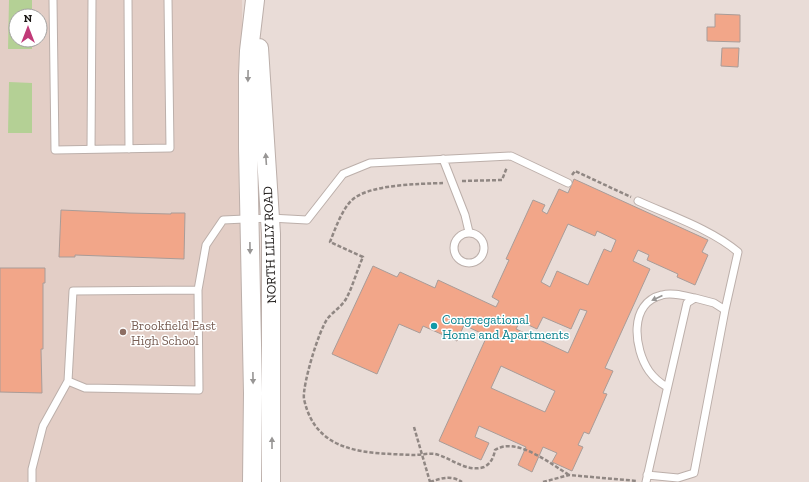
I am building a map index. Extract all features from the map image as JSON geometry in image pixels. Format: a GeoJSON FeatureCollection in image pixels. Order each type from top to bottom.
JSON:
{"type":"FeatureCollection","features":[{"type":"Feature","properties":{"kind":"street","name":"NORTH LILLY ROAD"},"geometry":{"type":"LineString","coordinates":[[255,5],[258,30],[270,218],[272,342],[271,482]]}},
{"type":"Feature","properties":{"kind":"street","name":"NORTH LILLY ROAD"},"geometry":{"type":"LineString","coordinates":[[252,482],[253,393],[248,76],[249,51],[255,5]]}},
{"type":"Feature","properties":{"kind":"lane"},"geometry":{"type":"LineString","coordinates":[[53,0],[55,150],[170,148],[168,0]]}},
{"type":"Feature","properties":{"kind":"lane"},"geometry":{"type":"LineString","coordinates":[[91,149],[92,0]]}},
{"type":"Feature","properties":{"kind":"lane"},"geometry":{"type":"LineString","coordinates":[[128,0],[129,149]]}},
{"type":"Feature","properties":{"kind":"lane"},"geometry":{"type":"LineString","coordinates":[[68,381],[85,388],[199,390],[198,290],[206,245],[223,220],[270,218],[307,220],[342,174],[370,163],[511,156],[568,183]]}},
{"type":"Feature","properties":{"kind":"lane"},"geometry":{"type":"LineString","coordinates":[[443,159],[465,215],[469,232]]}},
{"type":"Feature","properties":{"kind":"lane"},"geometry":{"type":"LineString","coordinates":[[638,201],[702,229],[727,242],[738,252],[725,310],[694,473],[678,478],[646,480],[687,303],[695,298]]}},
{"type":"Feature","properties":{"kind":"lane"},"geometry":{"type":"LineString","coordinates":[[469,232],[478,235],[482,239],[485,248],[481,258],[472,262],[462,261],[458,258],[454,249],[456,240],[464,233],[469,232]]}},
{"type":"Feature","properties":{"kind":"lane"},"geometry":{"type":"LineString","coordinates":[[32,482],[32,469],[43,426],[68,381],[73,291],[198,290]]}},
{"type":"Feature","properties":{"kind":"lane"},"geometry":{"type":"LineString","coordinates":[[667,387],[655,378],[646,367],[642,356],[637,337],[639,318],[645,306],[657,297],[668,294],[695,298],[714,303],[725,310]]}},
{"type":"Feature","properties":{"kind":"path"},"geometry":{"type":"LineString","coordinates":[[511,156],[502,180],[387,187],[370,190],[351,200],[336,224],[330,242],[363,257],[346,298],[340,308],[327,319],[318,338],[307,374],[304,397],[309,416],[322,434],[341,447],[364,452],[422,455],[436,454],[463,466],[474,468],[484,466],[491,461],[495,450],[499,447],[510,447],[525,450],[539,456],[569,475]]}},
{"type":"Feature","properties":{"kind":"path"},"geometry":{"type":"LineString","coordinates":[[568,183],[575,171],[638,201]]}},
{"type":"Feature","properties":{"kind":"path"},"geometry":{"type":"LineString","coordinates":[[414,427],[430,482],[443,478],[451,478],[462,482]]}},
{"type":"Feature","properties":{"kind":"path"},"geometry":{"type":"LineString","coordinates":[[542,482],[569,475],[646,480]]}},
{"type":"Feature","properties":{"kind":"shaded area","name":"Brookfield East High School"},"geometry":{"type":"Polygon","coordinates":[[[0,0],[242,0],[246,482],[0,482],[0,0]]]}},
{"type":"Feature","properties":{"kind":"green space"},"geometry":{"type":"Polygon","coordinates":[[[9,0],[32,0],[32,8],[9,8],[9,0]]]}},
{"type":"Feature","properties":{"kind":"green space"},"geometry":{"type":"Polygon","coordinates":[[[8,48],[32,48],[32,49],[8,48]]]}},
{"type":"Feature","properties":{"kind":"green space"},"geometry":{"type":"Polygon","coordinates":[[[9,82],[32,83],[32,133],[8,133],[9,82]]]}},
{"type":"Feature","properties":{"kind":"building"},"geometry":{"type":"Polygon","coordinates":[[[715,14],[740,15],[740,42],[707,41],[707,27],[715,27],[715,14]]]}},
{"type":"Feature","properties":{"kind":"building"},"geometry":{"type":"Polygon","coordinates":[[[722,48],[739,48],[738,67],[721,66],[722,48]]]}},
{"type":"Feature","properties":{"kind":"building","name":"Congregational Home and Apartments"},"geometry":{"type":"Polygon","coordinates":[[[574,179],[708,240],[702,252],[708,255],[695,285],[677,277],[678,274],[647,260],[649,255],[638,250],[633,261],[650,269],[605,368],[613,371],[603,393],[607,394],[589,434],[584,432],[578,445],[583,447],[572,471],[552,462],[557,453],[543,447],[532,472],[518,465],[526,447],[479,426],[475,437],[489,443],[481,460],[439,441],[487,336],[464,325],[457,341],[423,326],[420,333],[399,324],[377,374],[332,354],[373,266],[397,277],[400,272],[435,288],[438,280],[496,307],[499,301],[492,297],[509,260],[506,259],[533,200],[545,205],[542,211],[547,214],[559,189],[568,193],[574,179]],[[568,224],[541,282],[550,287],[557,271],[588,285],[604,249],[611,252],[616,240],[597,231],[595,236],[568,224]],[[580,309],[571,329],[543,317],[537,329],[520,321],[516,329],[568,353],[587,311],[580,309]],[[501,366],[491,388],[545,412],[555,391],[501,366]]]}},
{"type":"Feature","properties":{"kind":"building"},"geometry":{"type":"Polygon","coordinates":[[[61,210],[129,213],[185,213],[184,259],[75,255],[75,257],[59,257],[61,210]]]}},
{"type":"Feature","properties":{"kind":"building"},"geometry":{"type":"Polygon","coordinates":[[[0,268],[45,268],[45,283],[43,283],[43,349],[41,349],[42,393],[0,392],[0,268]]]}},
{"type":"Feature","properties":{"kind":"place","name":"Congregational Home and Apartments"},"geometry":{"type":"Point","coordinates":[434,326]}},
{"type":"Feature","properties":{"kind":"place","name":"Brookfield East High School"},"geometry":{"type":"Point","coordinates":[123,332]}}]}
